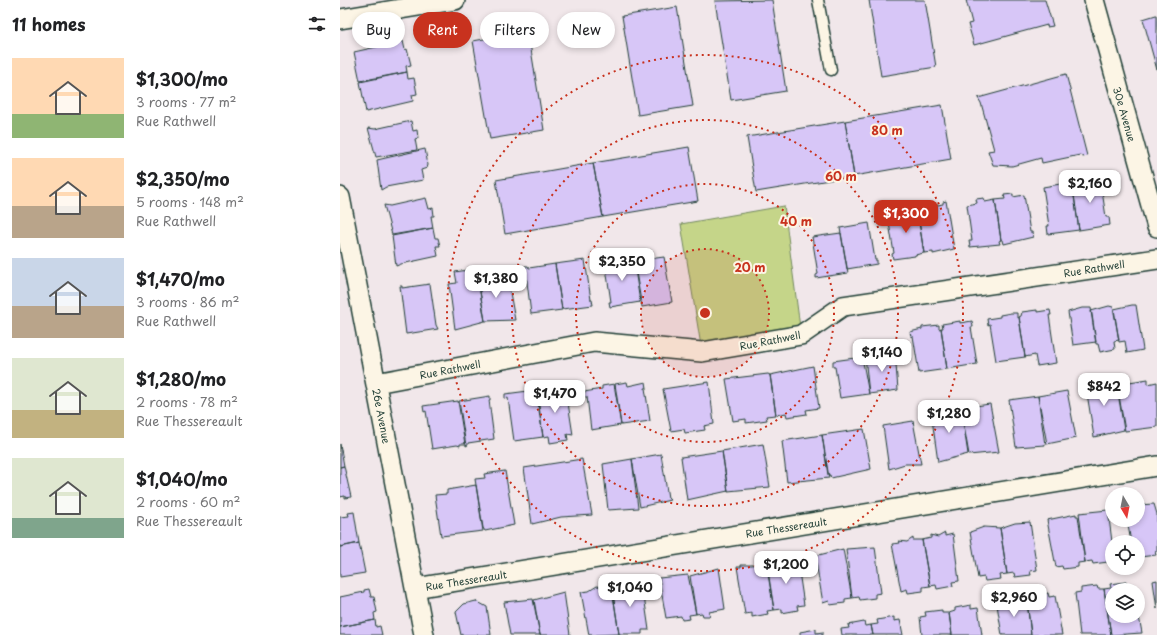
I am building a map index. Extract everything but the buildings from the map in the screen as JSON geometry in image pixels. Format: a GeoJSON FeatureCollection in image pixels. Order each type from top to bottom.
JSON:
{"type":"FeatureCollection","features":[{"type":"Feature","properties":{"kind":"street"},"geometry":{"type":"LineString","coordinates":[[340,19],[455,0]]}},
{"type":"Feature","properties":{"kind":"street","name":"30e Avenue"},"geometry":{"type":"LineString","coordinates":[[1094,0],[1157,228]]}},
{"type":"Feature","properties":{"kind":"street","name":"26e Avenue"},"geometry":{"type":"LineString","coordinates":[[340,197],[424,635]]}},
{"type":"Feature","properties":{"kind":"street","name":"Rue Rathwell"},"geometry":{"type":"LineString","coordinates":[[376,383],[594,342],[702,352],[801,336],[843,306],[1157,259]]}},
{"type":"Feature","properties":{"kind":"street","name":"Rue Thessereault"},"geometry":{"type":"LineString","coordinates":[[415,588],[1157,466]]}},
{"type":"Feature","properties":{"kind":"lane"},"geometry":{"type":"LineString","coordinates":[[818,0],[831,70]]}},
{"type":"Feature","properties":{"kind":"green space"},"geometry":{"type":"Polygon","coordinates":[[[784,206],[801,335],[702,352],[681,224],[784,206]]]}}]}
